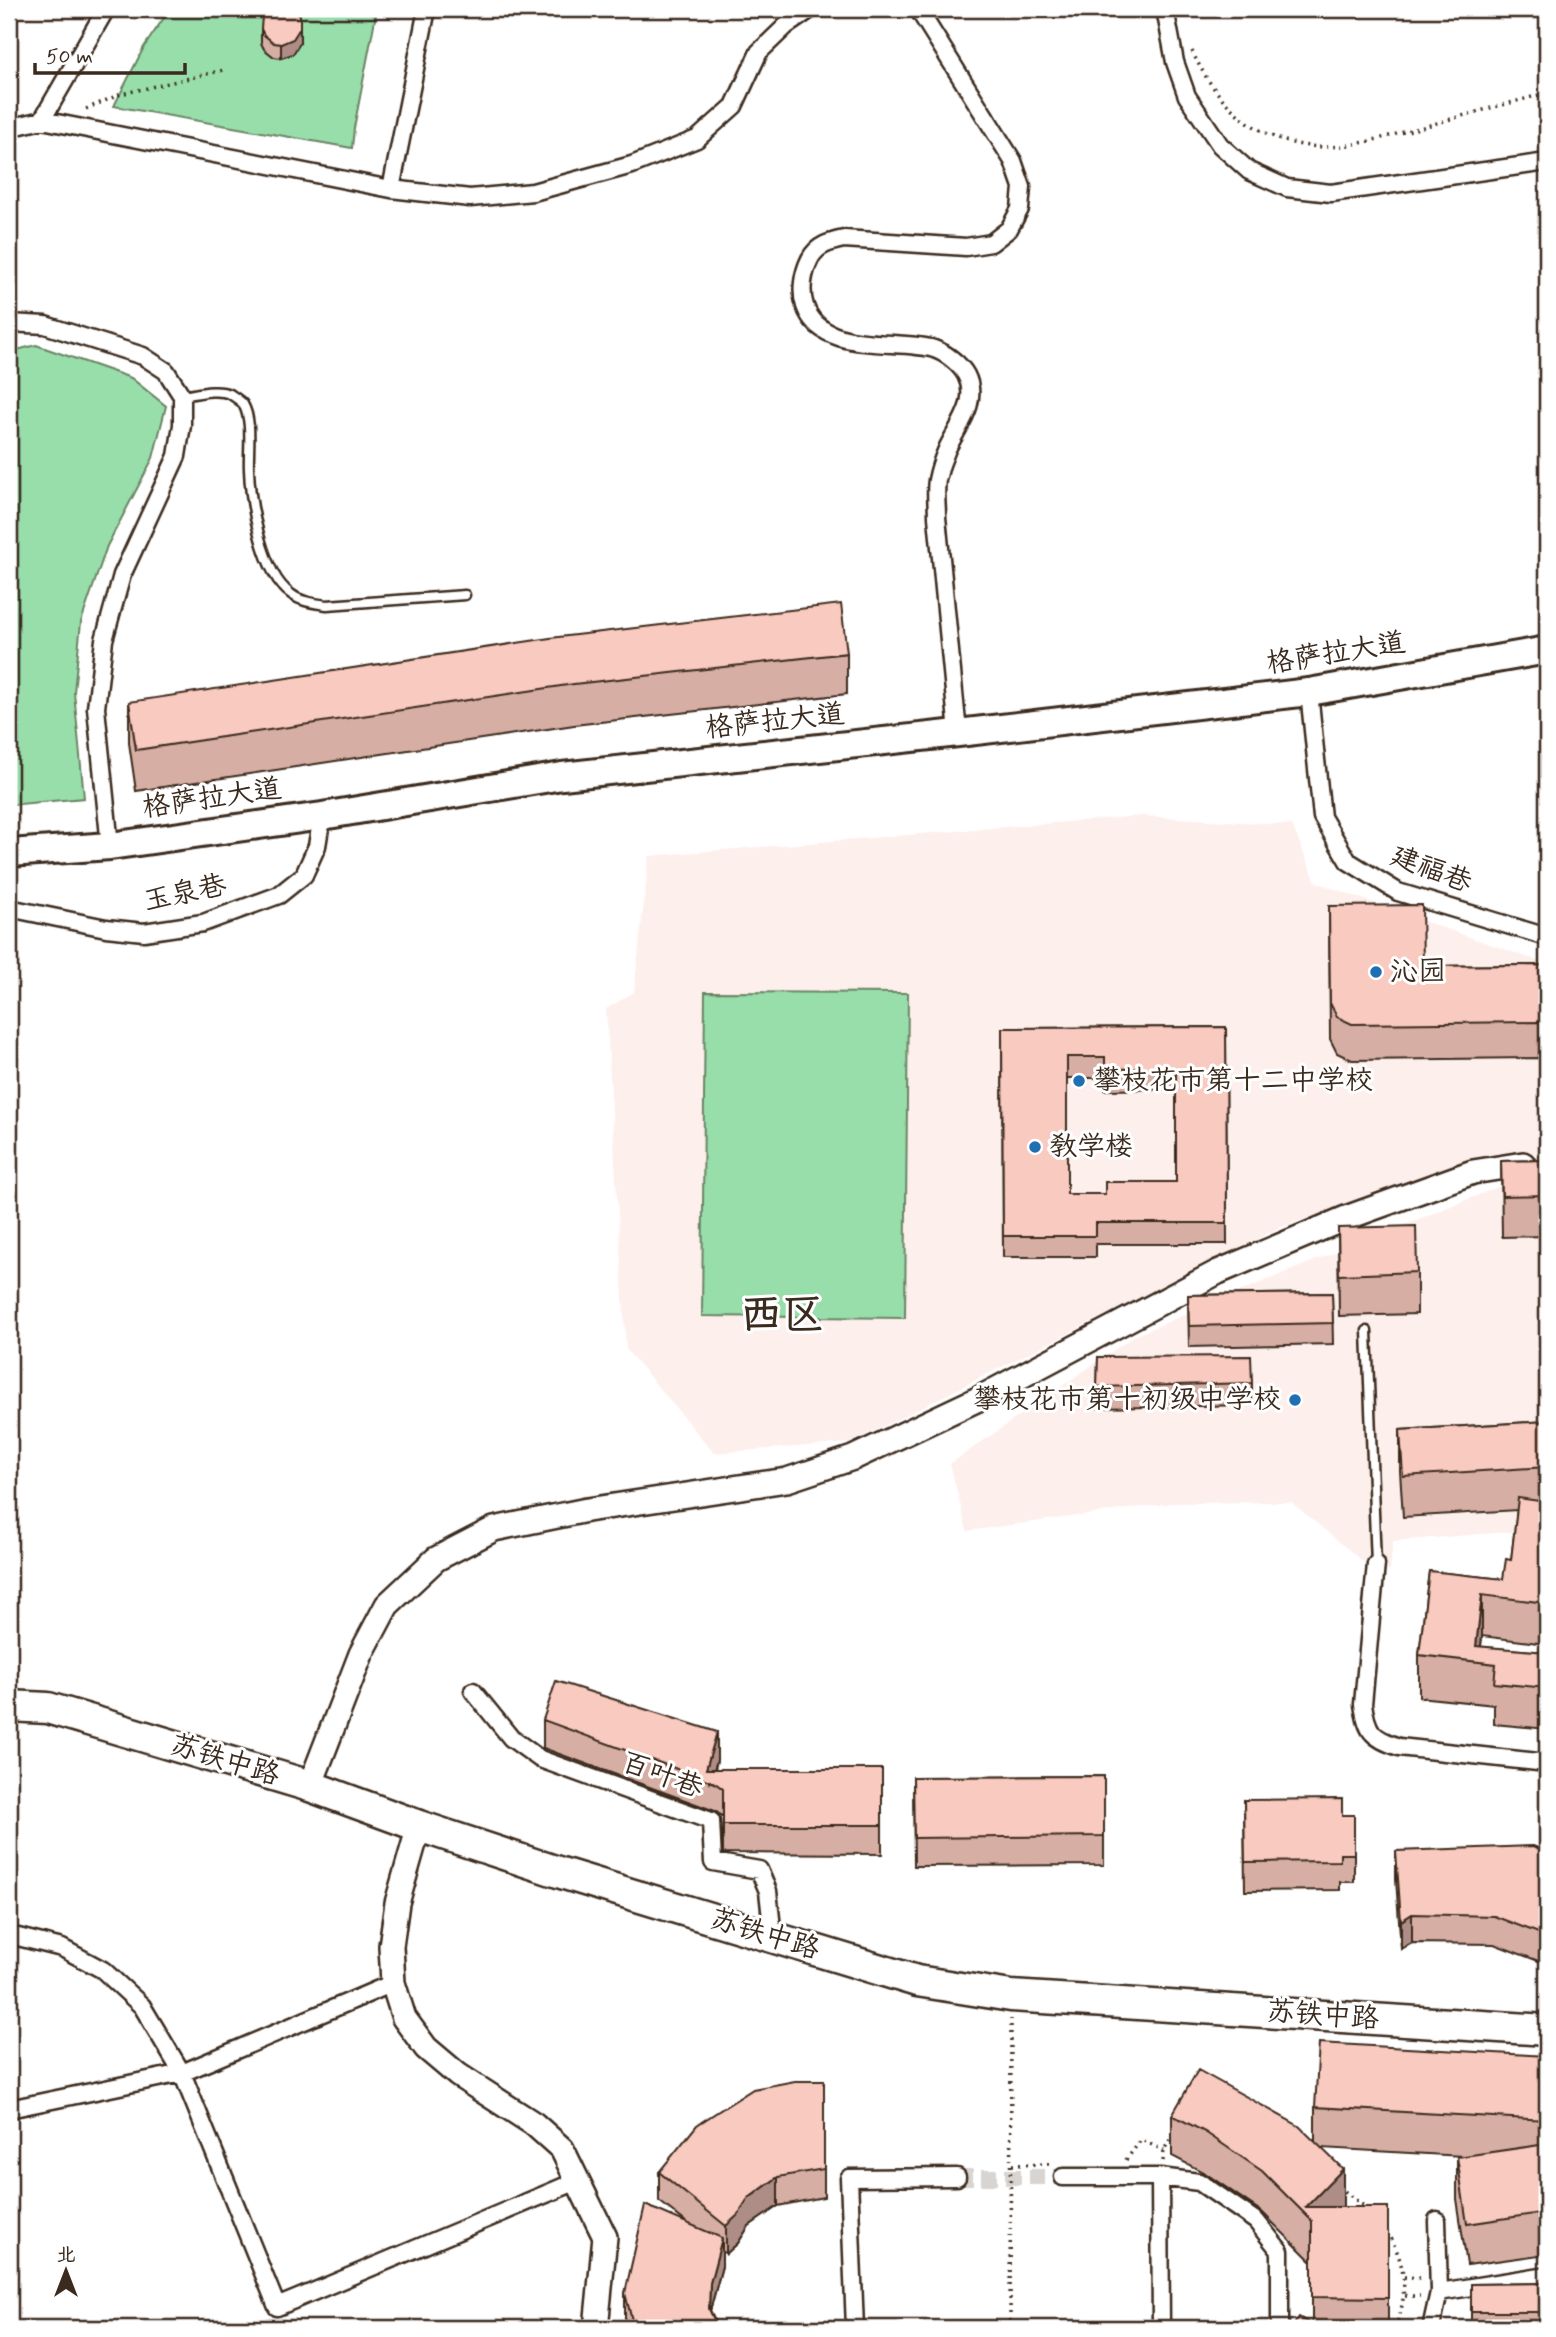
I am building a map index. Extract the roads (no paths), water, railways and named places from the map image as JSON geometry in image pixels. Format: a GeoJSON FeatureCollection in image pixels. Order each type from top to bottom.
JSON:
{"type":"FeatureCollection","features":[{"type":"Feature","properties":{"kind":"highway","name":"苏铁中路"},"geometry":{"type":"LineString","coordinates":[[9,1706],[48,1708],[310,1786],[558,1872],[918,1981],[1011,1996],[1547,2030]]}},
{"type":"Feature","properties":{"kind":"main road","name":"格萨拉大道"},"geometry":{"type":"LineString","coordinates":[[9,853],[110,846],[322,816],[562,776],[1309,692],[1547,650]]}},
{"type":"Feature","properties":{"kind":"street"},"geometry":{"type":"LineString","coordinates":[[50,121],[106,9]]}},
{"type":"Feature","properties":{"kind":"street"},"geometry":{"type":"LineString","coordinates":[[391,189],[427,9]]}},
{"type":"Feature","properties":{"kind":"street"},"geometry":{"type":"LineString","coordinates":[[9,128],[50,121],[391,189],[470,198],[533,192],[632,165],[697,139],[734,106],[759,52],[786,26],[811,9]]}},
{"type":"Feature","properties":{"kind":"street"},"geometry":{"type":"LineString","coordinates":[[918,9],[1013,162],[1022,187],[1020,209],[1009,229],[991,243],[966,247],[845,239],[826,243],[812,255],[804,273],[803,299],[810,318],[829,332],[854,341],[934,349],[954,360],[967,376],[971,397],[964,419],[946,450],[937,481],[937,517],[958,733]]}},
{"type":"Feature","properties":{"kind":"street"},"geometry":{"type":"LineString","coordinates":[[1164,9],[1175,62],[1187,96],[1220,145],[1249,172],[1287,188],[1331,193],[1547,162]]}},
{"type":"Feature","properties":{"kind":"street"},"geometry":{"type":"LineString","coordinates":[[9,323],[45,325],[143,356],[166,371],[182,396],[183,425],[177,456],[122,575],[104,639],[96,708],[110,846]]}},
{"type":"Feature","properties":{"kind":"street","name":"建福巷"},"geometry":{"type":"LineString","coordinates":[[1309,692],[1321,817],[1348,861],[1398,892],[1547,937]]}},
{"type":"Feature","properties":{"kind":"street","name":"玉泉巷"},"geometry":{"type":"LineString","coordinates":[[9,908],[106,928],[144,932],[202,923],[279,895],[304,875],[317,846],[322,816]]}},
{"type":"Feature","properties":{"kind":"street"},"geometry":{"type":"LineString","coordinates":[[310,1786],[361,1654],[387,1605],[436,1559],[494,1529],[587,1510],[787,1480],[853,1458],[978,1399],[1218,1272],[1346,1218],[1473,1172],[1529,1163]]}},
{"type":"Feature","properties":{"kind":"street"},"geometry":{"type":"LineString","coordinates":[[1376,1564],[1363,1704],[1366,1726],[1378,1740],[1399,1747],[1547,1763]]}},
{"type":"Feature","properties":{"kind":"street","name":"百叶巷"},"geometry":{"type":"LineString","coordinates":[[473,1691],[511,1738],[540,1759],[711,1821],[713,1862],[759,1870],[768,1891],[773,1937]]}},
{"type":"Feature","properties":{"kind":"street"},"geometry":{"type":"LineString","coordinates":[[419,1826],[397,1903],[391,1945],[393,1983],[404,2018],[425,2048],[458,2075],[534,2124],[562,2149],[605,2237],[596,2328]]}},
{"type":"Feature","properties":{"kind":"street"},"geometry":{"type":"LineString","coordinates":[[9,1936],[62,1948],[103,1970],[142,2006],[182,2073],[277,2307],[577,2180]]}},
{"type":"Feature","properties":{"kind":"street"},"geometry":{"type":"LineString","coordinates":[[9,2109],[182,2073],[393,1983]]}},
{"type":"Feature","properties":{"kind":"street"},"geometry":{"type":"LineString","coordinates":[[1058,2170],[1160,2176],[1199,2182],[1256,2221],[1280,2251],[1280,2328]]}},
{"type":"Feature","properties":{"kind":"street"},"geometry":{"type":"LineString","coordinates":[[1160,2176],[1161,2328]]}},
{"type":"Feature","properties":{"kind":"street"},"geometry":{"type":"LineString","coordinates":[[855,2328],[849,2178],[957,2177]]}},
{"type":"Feature","properties":{"kind":"street"},"geometry":{"type":"LineString","coordinates":[[1431,2328],[1439,2292],[1437,2221]]}},
{"type":"Feature","properties":{"kind":"street"},"geometry":{"type":"LineString","coordinates":[[1439,2292],[1547,2275]]}},
{"type":"Feature","properties":{"kind":"lane"},"geometry":{"type":"LineString","coordinates":[[182,396],[214,392],[230,394],[242,404],[247,421],[249,473],[255,516],[267,560],[277,579],[290,594],[306,602],[327,605],[465,595]]}},
{"type":"Feature","properties":{"kind":"lane"},"geometry":{"type":"LineString","coordinates":[[1367,1331],[1376,1564]]}},
{"type":"Feature","properties":{"kind":"tunnel"},"geometry":{"type":"LineString","coordinates":[[957,2177],[1063,2177]]}},
{"type":"Feature","properties":{"kind":"place","name":"沁园"},"geometry":{"type":"Point","coordinates":[1376,972]}},
{"type":"Feature","properties":{"kind":"place","name":"攀枝花市第十二中学校"},"geometry":{"type":"Point","coordinates":[1079,1081]}},
{"type":"Feature","properties":{"kind":"place","name":"教学楼"},"geometry":{"type":"Point","coordinates":[1035,1147]}},
{"type":"Feature","properties":{"kind":"place","name":"攀枝花市第十初级中学校"},"geometry":{"type":"Point","coordinates":[1295,1400]}},
{"type":"Feature","properties":{"kind":"district","name":"西区"},"geometry":{"type":"Point","coordinates":[782,1316]}}]}
